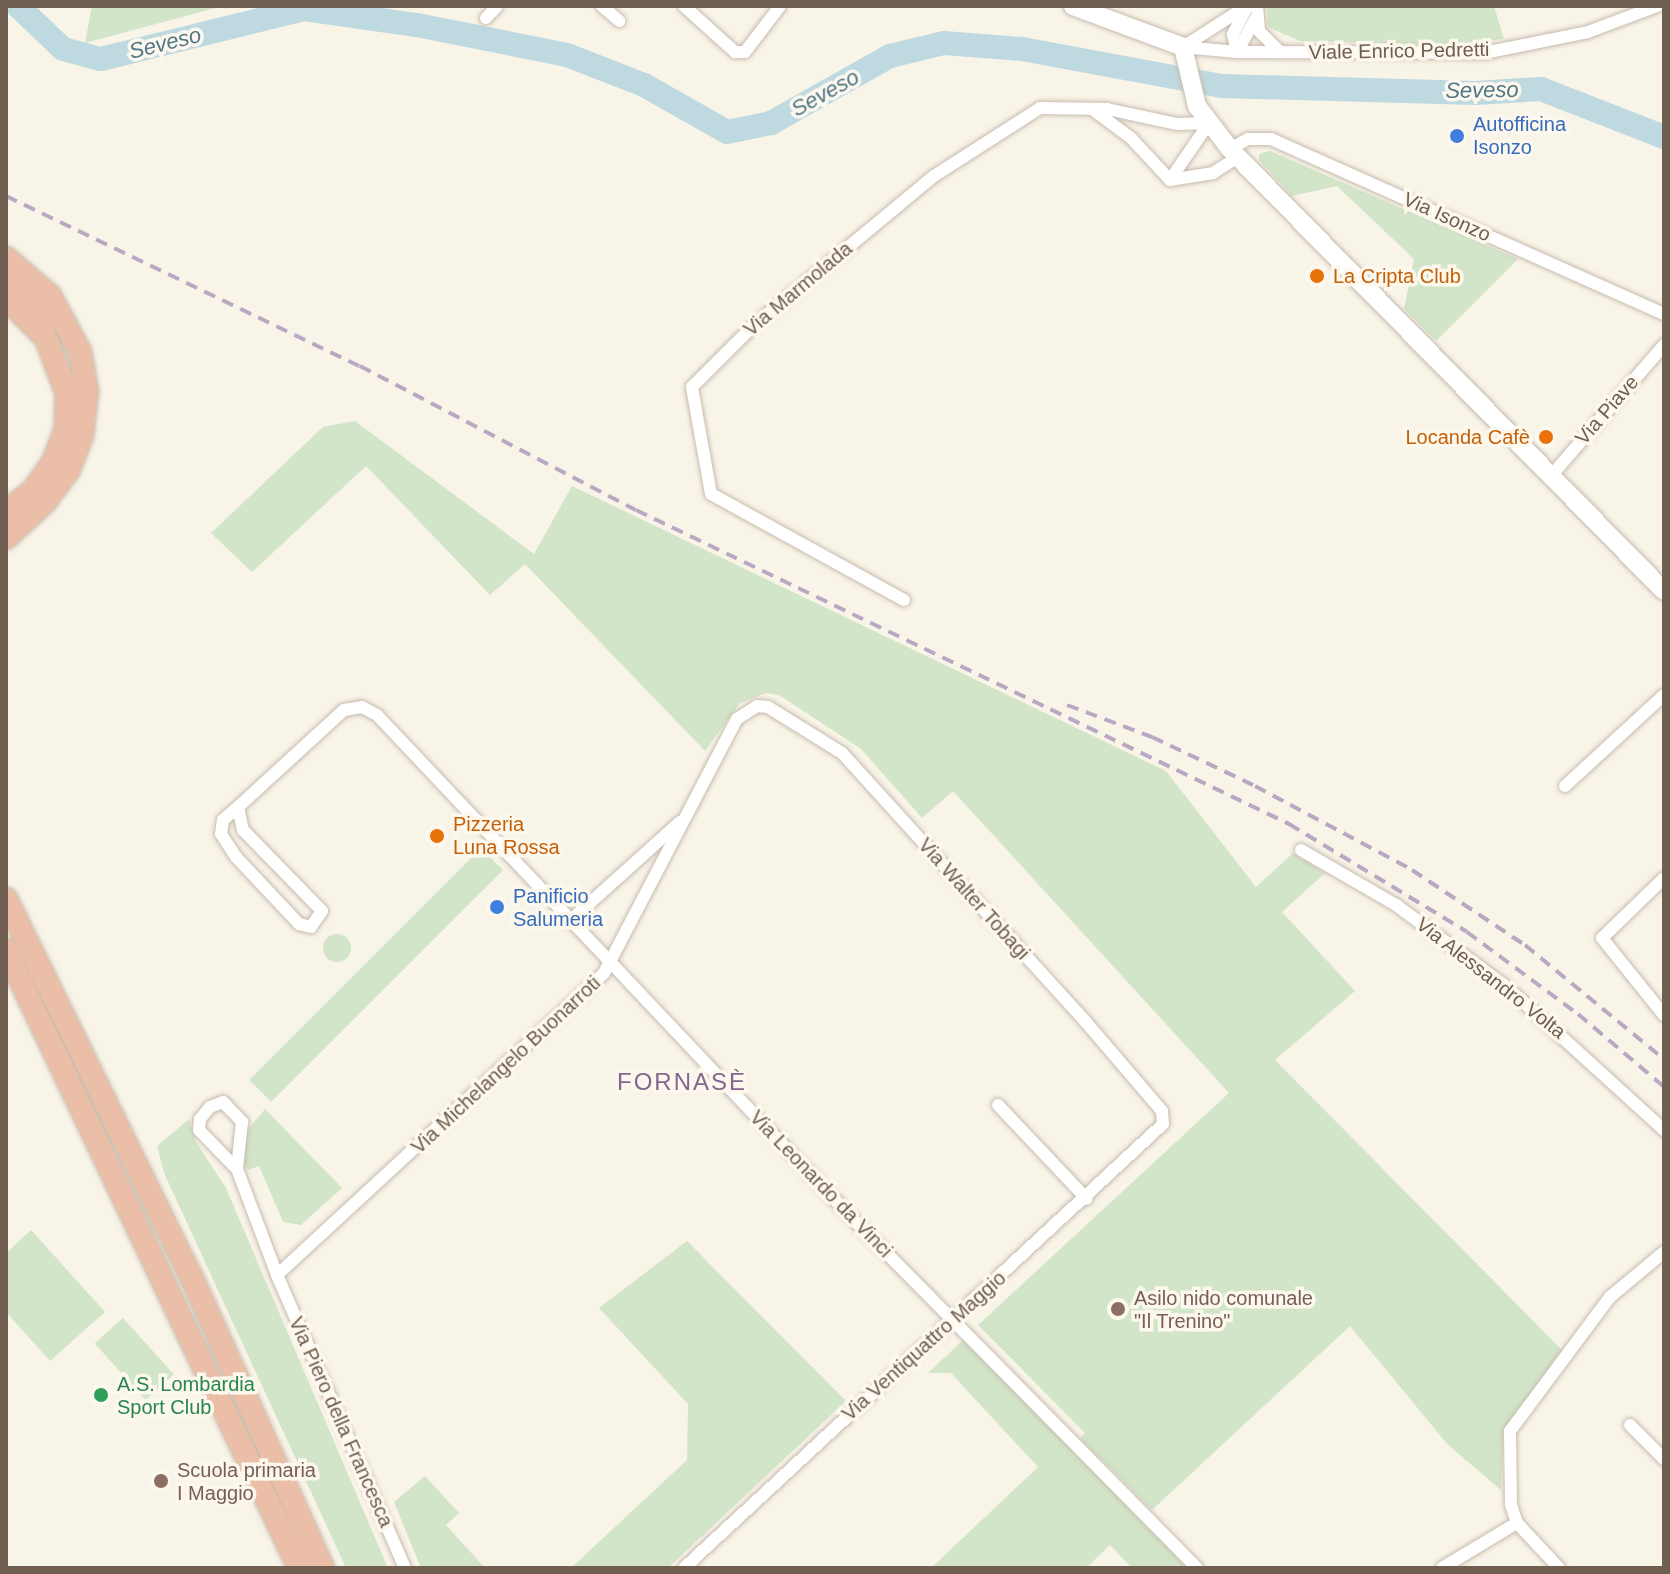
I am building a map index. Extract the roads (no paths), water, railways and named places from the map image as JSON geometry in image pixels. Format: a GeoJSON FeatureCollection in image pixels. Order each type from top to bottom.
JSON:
{"type":"FeatureCollection","features":[{"type":"Feature","properties":{"kind":"highway"},"geometry":{"type":"LineString","coordinates":[[6,258],[50,296],[80,352],[87,391],[82,435],[68,471],[44,503],[6,538]]}},
{"type":"Feature","properties":{"kind":"highway"},"geometry":{"type":"LineString","coordinates":[[6,280],[39,305],[59,330],[87,391]]}},
{"type":"Feature","properties":{"kind":"highway"},"geometry":{"type":"LineString","coordinates":[[6,298],[46,338],[67,394],[66,429],[54,461],[32,492],[6,511]]}},
{"type":"Feature","properties":{"kind":"highway"},"geometry":{"type":"LineString","coordinates":[[6,899],[192,1278],[323,1568]]}},
{"type":"Feature","properties":{"kind":"highway"},"geometry":{"type":"LineString","coordinates":[[6,950],[299,1568]]}},
{"type":"Feature","properties":{"kind":"street"},"geometry":{"type":"LineString","coordinates":[[486,18],[497,6]]}},
{"type":"Feature","properties":{"kind":"street"},"geometry":{"type":"LineString","coordinates":[[602,6],[619,21]]}},
{"type":"Feature","properties":{"kind":"street"},"geometry":{"type":"LineString","coordinates":[[684,6],[735,52],[745,52],[773,9]]}},
{"type":"Feature","properties":{"kind":"street"},"geometry":{"type":"LineString","coordinates":[[1073,6],[1183,47]]}},
{"type":"Feature","properties":{"kind":"street"},"geometry":{"type":"LineString","coordinates":[[1183,47],[1248,6]]}},
{"type":"Feature","properties":{"kind":"street"},"geometry":{"type":"LineString","coordinates":[[1237,52],[1233,34],[1248,6]]}},
{"type":"Feature","properties":{"kind":"street","name":"Viale Enrico Pedretti"},"geometry":{"type":"LineString","coordinates":[[1183,47],[1237,52],[1484,53],[1588,32],[1657,6]]}},
{"type":"Feature","properties":{"kind":"street"},"geometry":{"type":"LineString","coordinates":[[1237,52],[1256,12]]}},
{"type":"Feature","properties":{"kind":"street"},"geometry":{"type":"LineString","coordinates":[[1256,12],[1262,35],[1280,52]]}},
{"type":"Feature","properties":{"kind":"street"},"geometry":{"type":"LineString","coordinates":[[1183,47],[1185,69],[1194,98],[1209,123],[1234,153],[1664,591]]}},
{"type":"Feature","properties":{"kind":"street","name":"Via Marmolada"},"geometry":{"type":"LineString","coordinates":[[904,600],[711,494],[692,387],[820,270],[1002,128],[1040,108],[1092,109],[1177,124],[1209,123]]}},
{"type":"Feature","properties":{"kind":"street"},"geometry":{"type":"LineString","coordinates":[[1092,109],[1131,138],[1170,180],[1209,123]]}},
{"type":"Feature","properties":{"kind":"street","name":"Via Isonzo"},"geometry":{"type":"LineString","coordinates":[[1170,180],[1213,173],[1248,139],[1271,139],[1663,315]]}},
{"type":"Feature","properties":{"kind":"street","name":"Via Piave"},"geometry":{"type":"LineString","coordinates":[[1551,476],[1664,345]]}},
{"type":"Feature","properties":{"kind":"street"},"geometry":{"type":"LineString","coordinates":[[1565,786],[1664,695]]}},
{"type":"Feature","properties":{"kind":"street","name":"Via Michelangelo Buonarroti"},"geometry":{"type":"LineString","coordinates":[[277,1275],[324,1237],[613,960],[621,933],[737,719],[757,706]]}},
{"type":"Feature","properties":{"kind":"street","name":"Via Walter Tobagi"},"geometry":{"type":"LineString","coordinates":[[757,706],[784,714],[842,753],[1085,1021],[1162,1111],[1163,1124]]}},
{"type":"Feature","properties":{"kind":"street","name":"Via Leonardo da Vinci"},"geometry":{"type":"LineString","coordinates":[[238,807],[344,710],[362,707],[377,715],[952,1320],[1197,1568]]}},
{"type":"Feature","properties":{"kind":"street"},"geometry":{"type":"LineString","coordinates":[[238,807],[243,830],[322,911],[311,927],[299,924],[221,834],[223,820],[238,807]]}},
{"type":"Feature","properties":{"kind":"street","name":"Via Michelangelo Buonarroti"},"geometry":{"type":"LineString","coordinates":[[571,920],[685,817]]}},
{"type":"Feature","properties":{"kind":"street","name":"Via Alessandro Volta"},"geometry":{"type":"LineString","coordinates":[[1301,850],[1396,905],[1509,989],[1664,1130]]}},
{"type":"Feature","properties":{"kind":"street"},"geometry":{"type":"LineString","coordinates":[[1664,878],[1602,938],[1664,1015]]}},
{"type":"Feature","properties":{"kind":"street"},"geometry":{"type":"LineString","coordinates":[[223,1102],[242,1122],[237,1169],[199,1130],[200,1119],[223,1102]]}},
{"type":"Feature","properties":{"kind":"street"},"geometry":{"type":"LineString","coordinates":[[998,1105],[1087,1199]]}},
{"type":"Feature","properties":{"kind":"street","name":"Via Ventiquattro Maggio"},"geometry":{"type":"LineString","coordinates":[[684,1568],[1087,1199],[1163,1124]]}},
{"type":"Feature","properties":{"kind":"street","name":"Via Piero della Francesca"},"geometry":{"type":"LineString","coordinates":[[237,1169],[277,1275],[405,1568]]}},
{"type":"Feature","properties":{"kind":"street"},"geometry":{"type":"LineString","coordinates":[[1559,1568],[1517,1523],[1506,1450],[1510,1431],[1610,1297],[1664,1252]]}},
{"type":"Feature","properties":{"kind":"street"},"geometry":{"type":"LineString","coordinates":[[1630,1425],[1664,1459]]}},
{"type":"Feature","properties":{"kind":"street"},"geometry":{"type":"LineString","coordinates":[[1442,1568],[1517,1523]]}},
{"type":"Feature","properties":{"kind":"waterway","name":"Seveso"},"geometry":{"type":"LineString","coordinates":[[18,6],[63,49],[101,59],[304,9],[417,25],[567,55],[644,85],[727,132],[771,123],[890,56],[944,43],[1022,49],[1222,86],[1475,93],[1541,89],[1664,137]]}},
{"type":"Feature","properties":{"kind":"railway"},"geometry":{"type":"LineString","coordinates":[[6,196],[360,366],[636,510],[1289,824],[1467,932],[1578,1014],[1664,1087]]}},
{"type":"Feature","properties":{"kind":"railway"},"geometry":{"type":"LineString","coordinates":[[1067,705],[1152,737],[1255,786],[1412,870],[1525,945],[1664,1059]]}},
{"type":"Feature","properties":{"kind":"place","name":"Autofficina Isonzo"},"geometry":{"type":"Point","coordinates":[1457,136]}},
{"type":"Feature","properties":{"kind":"place","name":"La Cripta Club"},"geometry":{"type":"Point","coordinates":[1317,276]}},
{"type":"Feature","properties":{"kind":"place","name":"Locanda Cafè"},"geometry":{"type":"Point","coordinates":[1546,437]}},
{"type":"Feature","properties":{"kind":"place","name":"Pizzeria Luna Rossa"},"geometry":{"type":"Point","coordinates":[437,836]}},
{"type":"Feature","properties":{"kind":"place","name":"Panificio Salumeria"},"geometry":{"type":"Point","coordinates":[497,907]}},
{"type":"Feature","properties":{"kind":"place","name":"Asilo nido comunale \"Il Trenino\""},"geometry":{"type":"Point","coordinates":[1118,1309]}},
{"type":"Feature","properties":{"kind":"place","name":"A.S. Lombardia Sport Club"},"geometry":{"type":"Point","coordinates":[101,1395]}},
{"type":"Feature","properties":{"kind":"place","name":"Scuola primaria I Maggio"},"geometry":{"type":"Point","coordinates":[161,1481]}},
{"type":"Feature","properties":{"kind":"district","name":"FORNASÈ"},"geometry":{"type":"Point","coordinates":[682,1082]}}]}
